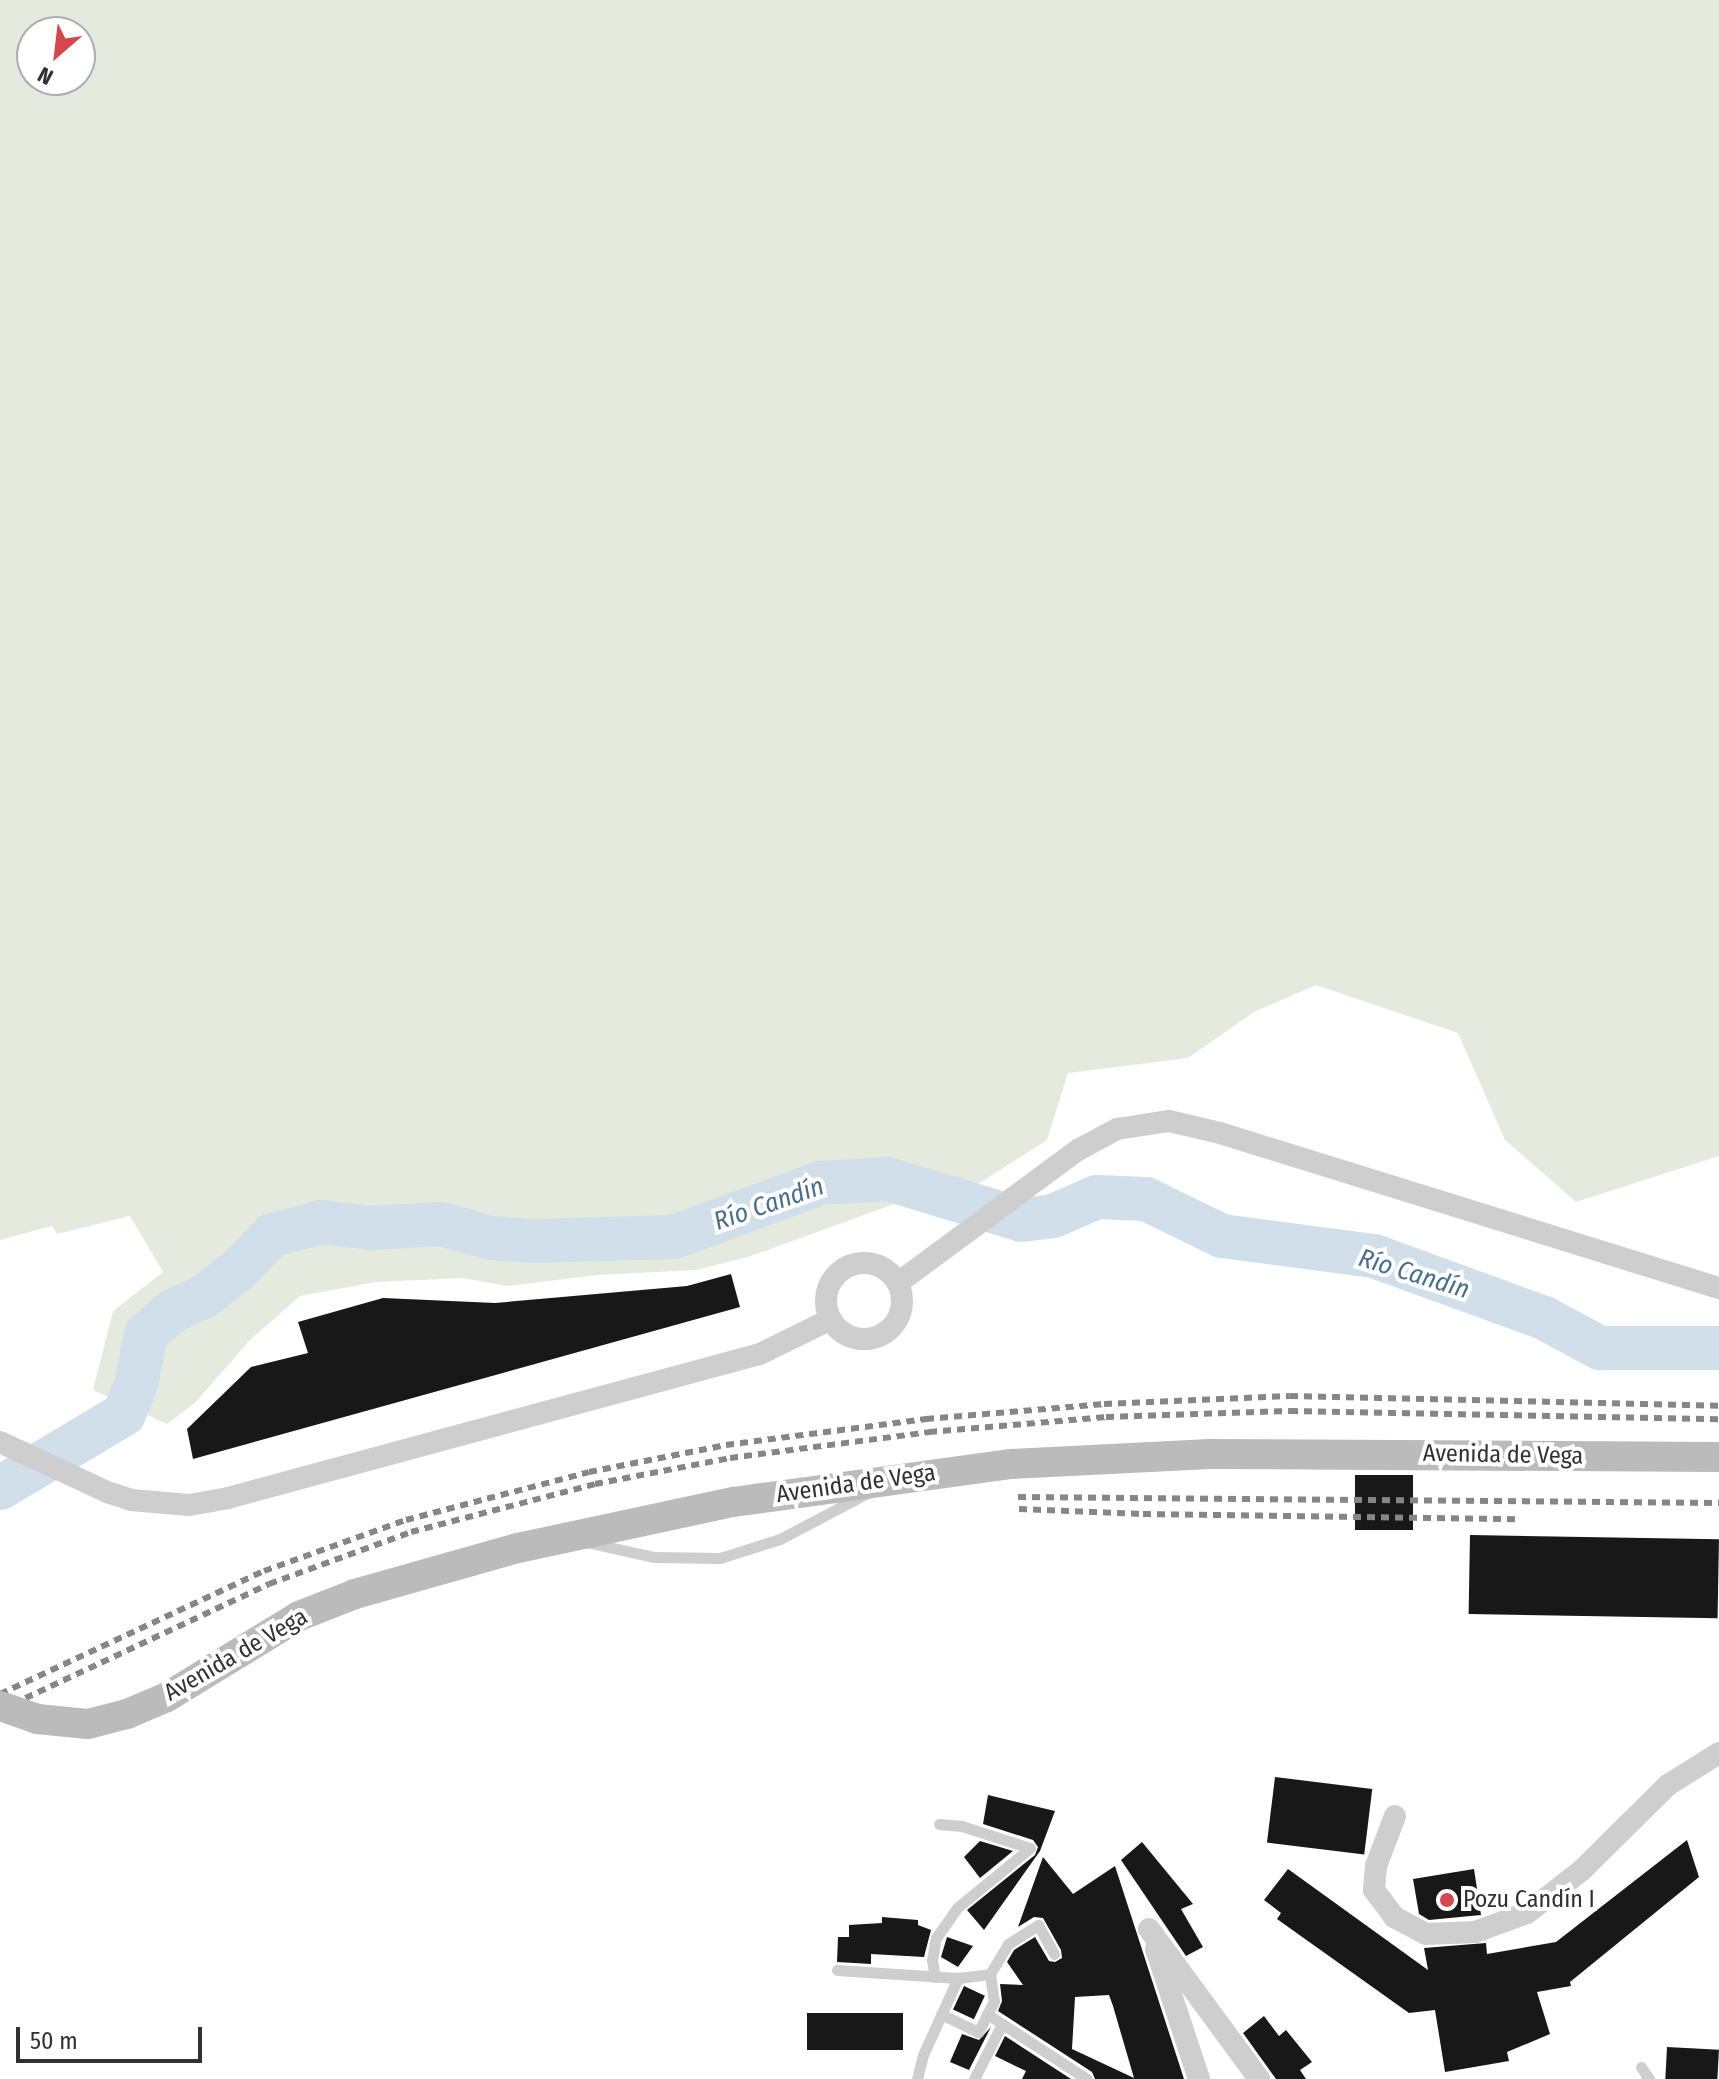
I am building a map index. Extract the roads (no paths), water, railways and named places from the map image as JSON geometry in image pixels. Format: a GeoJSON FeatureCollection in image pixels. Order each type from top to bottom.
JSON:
{"type":"FeatureCollection","features":[{"type":"Feature","properties":{"kind":"street"},"geometry":{"type":"LineString","coordinates":[[898,1283],[1078,1150],[1117,1129],[1169,1121],[1220,1133],[1719,1288]]}},
{"type":"Feature","properties":{"kind":"street"},"geometry":{"type":"LineString","coordinates":[[852,1264],[878,1265],[898,1283],[902,1294],[899,1317],[883,1334],[859,1339],[838,1328],[831,1319],[827,1293],[840,1271],[852,1264]]}},
{"type":"Feature","properties":{"kind":"street"},"geometry":{"type":"LineString","coordinates":[[0,1442],[107,1492],[131,1500],[189,1505],[228,1498],[760,1354],[831,1319]]}},
{"type":"Feature","properties":{"kind":"street","name":"Avenida de Vega"},"geometry":{"type":"LineString","coordinates":[[0,1706],[37,1719],[88,1724],[127,1714],[167,1697],[299,1616],[409,1577],[562,1537],[733,1502],[889,1479],[1011,1464],[1210,1454],[1719,1457]]}},
{"type":"Feature","properties":{"kind":"street"},"geometry":{"type":"LineString","coordinates":[[1395,1816],[1376,1866],[1374,1890],[1394,1917],[1426,1934],[1475,1932],[1527,1913],[1582,1870],[1668,1785],[1719,1753]]}},
{"type":"Feature","properties":{"kind":"street"},"geometry":{"type":"LineString","coordinates":[[1199,2079],[1149,1929],[1259,2079]]}},
{"type":"Feature","properties":{"kind":"lane"},"geometry":{"type":"LineString","coordinates":[[562,1537],[654,1557],[720,1558],[780,1539],[854,1502],[889,1479]]}},
{"type":"Feature","properties":{"kind":"lane"},"geometry":{"type":"LineString","coordinates":[[935,1977],[932,1960],[936,1938],[958,1907],[1030,1848],[962,1826],[939,1824]]}},
{"type":"Feature","properties":{"kind":"lane"},"geometry":{"type":"LineString","coordinates":[[941,2014],[978,2032],[994,2001],[990,1974],[1008,1944],[1038,1925],[1054,1954]]}},
{"type":"Feature","properties":{"kind":"lane"},"geometry":{"type":"LineString","coordinates":[[837,1970],[958,1978],[990,1974]]}},
{"type":"Feature","properties":{"kind":"lane"},"geometry":{"type":"LineString","coordinates":[[917,2079],[923,2055],[958,1978]]}},
{"type":"Feature","properties":{"kind":"lane"},"geometry":{"type":"LineString","coordinates":[[987,2014],[1087,2079]]}},
{"type":"Feature","properties":{"kind":"lane"},"geometry":{"type":"LineString","coordinates":[[974,2079],[1002,2024]]}},
{"type":"Feature","properties":{"kind":"lane"},"geometry":{"type":"LineString","coordinates":[[1641,2067],[1649,2079]]}},
{"type":"Feature","properties":{"kind":"waterway","name":"Río Candín"},"geometry":{"type":"LineString","coordinates":[[0,1488],[124,1414],[136,1385],[146,1334],[172,1311],[205,1296],[240,1268],[272,1235],[322,1222],[372,1228],[441,1224],[491,1238],[532,1241],[674,1237],[821,1183],[888,1179],[1022,1220],[1053,1216],[1097,1197],[1146,1199],[1222,1236],[1374,1256],[1544,1318],[1600,1348],[1719,1348]]}},
{"type":"Feature","properties":{"kind":"railway"},"geometry":{"type":"LineString","coordinates":[[0,1694],[264,1571],[406,1520],[589,1472],[726,1445],[926,1419],[1104,1404],[1290,1396],[1719,1406]]}},
{"type":"Feature","properties":{"kind":"railway"},"geometry":{"type":"LineString","coordinates":[[0,1710],[269,1584],[411,1532],[595,1484],[730,1458],[929,1432],[1106,1417],[1290,1411],[1719,1419]]}},
{"type":"Feature","properties":{"kind":"railway"},"geometry":{"type":"LineString","coordinates":[[1018,1497],[1719,1503]]}},
{"type":"Feature","properties":{"kind":"railway"},"geometry":{"type":"LineString","coordinates":[[1019,1509],[1143,1514],[1519,1519]]}},
{"type":"Feature","properties":{"kind":"place","name":"Pozu Candín I"},"geometry":{"type":"Point","coordinates":[1447,1900]}}]}
